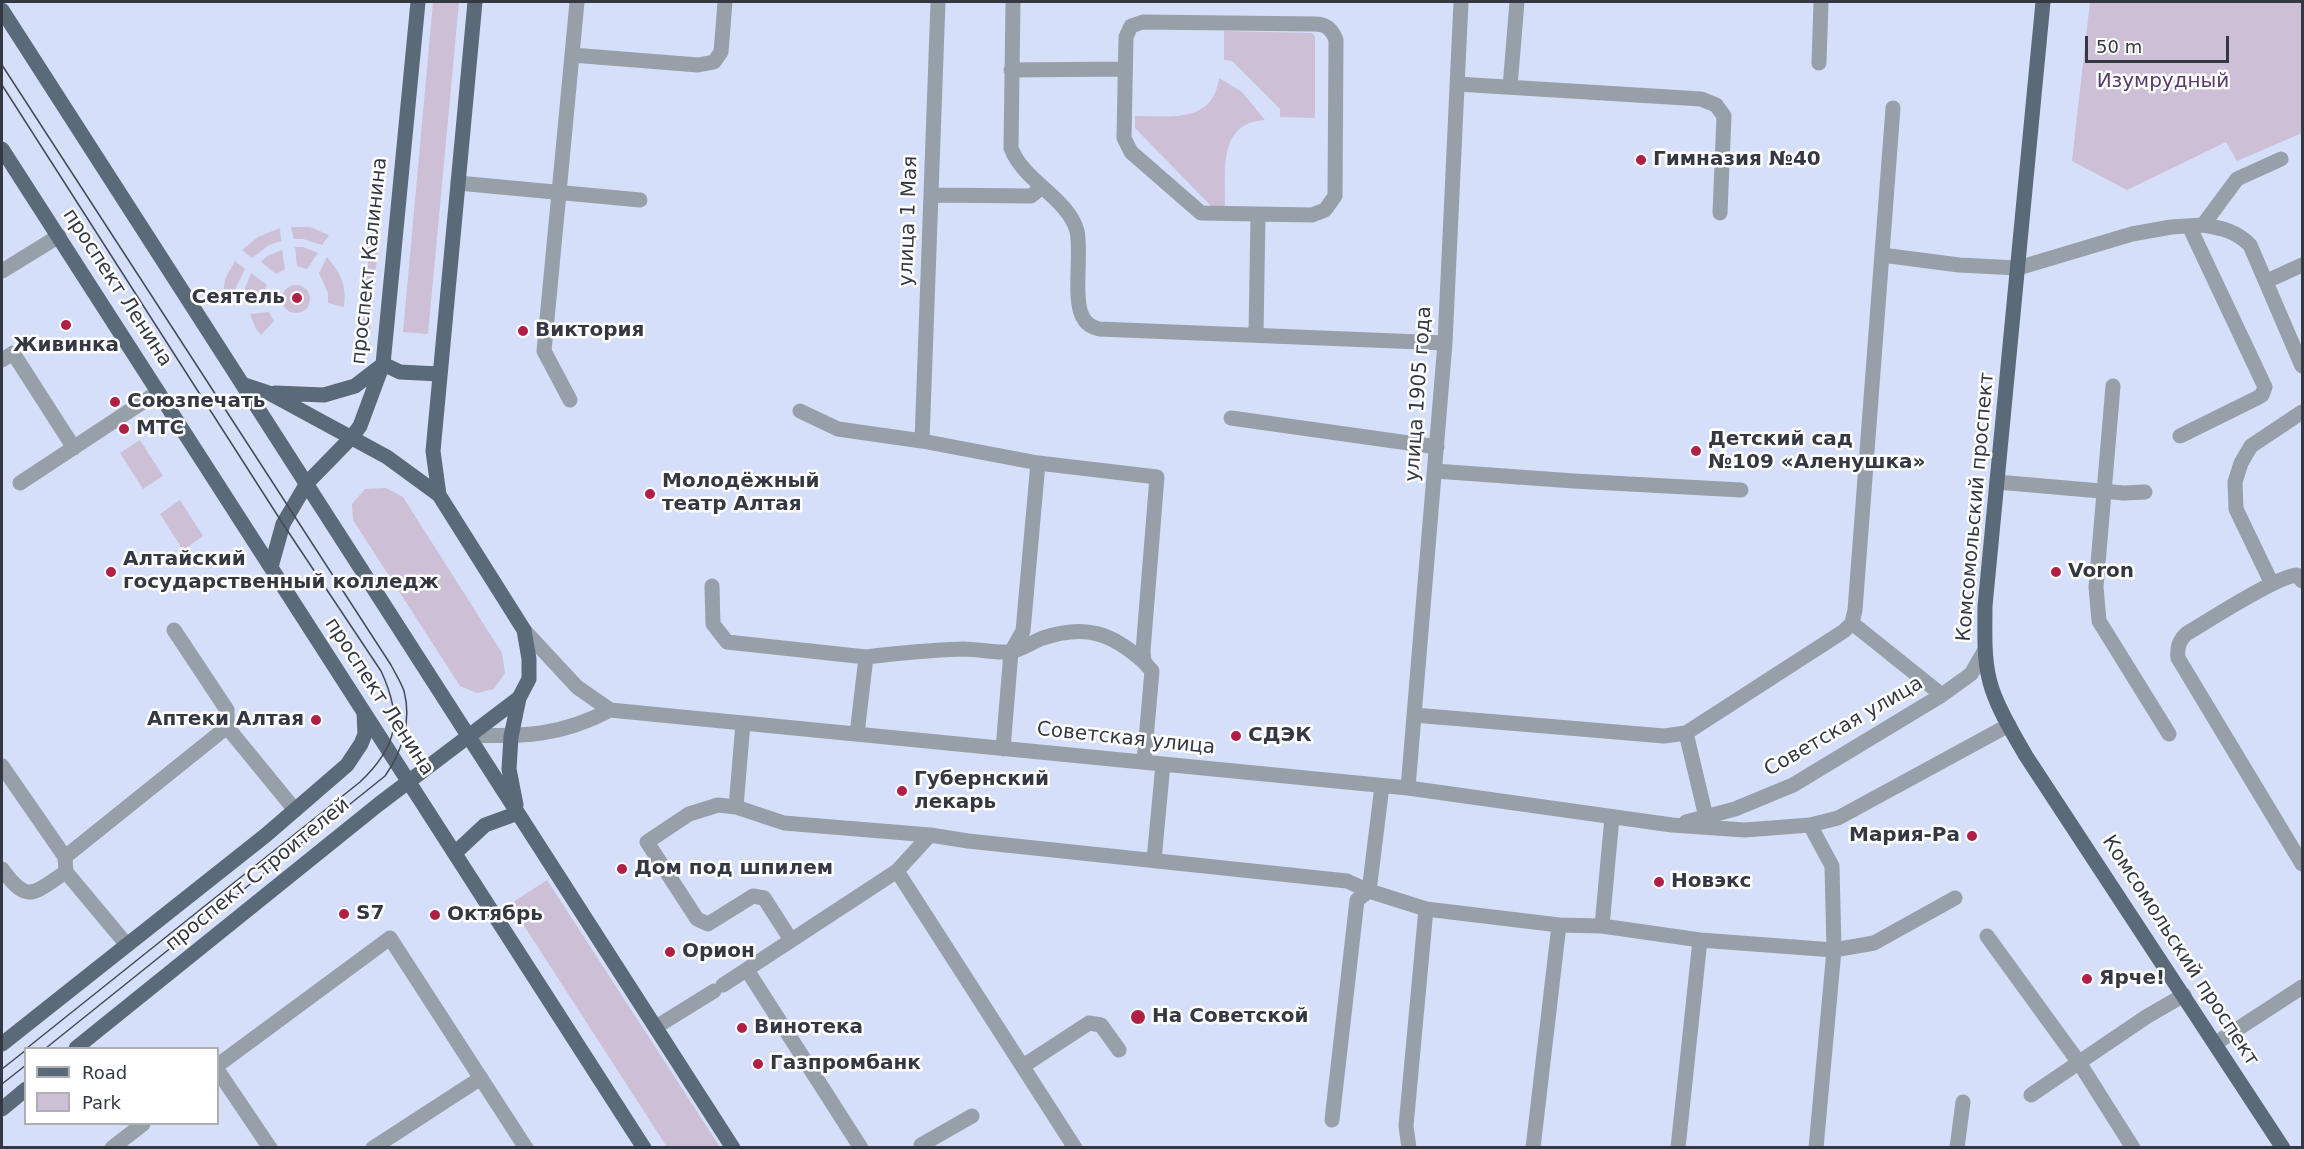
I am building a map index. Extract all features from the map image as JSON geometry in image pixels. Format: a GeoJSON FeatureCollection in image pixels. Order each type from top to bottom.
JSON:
{"type":"FeatureCollection","features":[{"type":"Feature","properties":{"kind":"main road","name":"проспект Калинина"},"geometry":{"type":"LineString","coordinates":[[271,567],[283,524],[307,483],[352,438],[360,426],[383,364],[418,2]]}},
{"type":"Feature","properties":{"kind":"main road"},"geometry":{"type":"LineString","coordinates":[[439,495],[433,451],[475,2]]}},
{"type":"Feature","properties":{"kind":"main road","name":"Комсомольский проспект"},"geometry":{"type":"LineString","coordinates":[[2043,2],[1986,606],[1985,650],[1992,689],[2008,725],[2026,756],[2283,1148]]}},
{"type":"Feature","properties":{"kind":"main road"},"geometry":{"type":"LineString","coordinates":[[2,10],[734,1148]]}},
{"type":"Feature","properties":{"kind":"main road","name":"проспект Ленина"},"geometry":{"type":"LineString","coordinates":[[2,148],[644,1148]]}},
{"type":"Feature","properties":{"kind":"main road"},"geometry":{"type":"LineString","coordinates":[[269,393],[324,395],[355,386],[383,364],[400,372],[439,374]]}},
{"type":"Feature","properties":{"kind":"main road"},"geometry":{"type":"LineString","coordinates":[[242,384],[269,393],[387,457],[439,495],[524,630],[529,659],[529,679],[519,698],[511,737],[509,769],[518,813]]}},
{"type":"Feature","properties":{"kind":"main road","name":"проспект Строителей"},"geometry":{"type":"LineString","coordinates":[[77,1047],[379,804],[519,698]]}},
{"type":"Feature","properties":{"kind":"main road","name":"проспект Строителей"},"geometry":{"type":"LineString","coordinates":[[2,1044],[295,810],[351,759],[365,734],[364,713]]}},
{"type":"Feature","properties":{"kind":"main road"},"geometry":{"type":"LineString","coordinates":[[455,853],[485,825],[518,813]]}},
{"type":"Feature","properties":{"kind":"main road"},"geometry":{"type":"LineString","coordinates":[[2,1109],[24,1091]]}},
{"type":"Feature","properties":{"kind":"street"},"geometry":{"type":"LineString","coordinates":[[570,400],[544,351],[577,2]]}},
{"type":"Feature","properties":{"kind":"street"},"geometry":{"type":"LineString","coordinates":[[572,55],[698,65],[714,62],[721,52],[725,2]]}},
{"type":"Feature","properties":{"kind":"street","name":"улица 1 Мая"},"geometry":{"type":"LineString","coordinates":[[922,441],[938,2]]}},
{"type":"Feature","properties":{"kind":"street"},"geometry":{"type":"LineString","coordinates":[[1013,2],[1011,148],[1022,167],[1066,212],[1075,226],[1078,244],[1079,311],[1089,325],[1099,329],[1445,343]]}},
{"type":"Feature","properties":{"kind":"street","name":"улица 1905 года"},"geometry":{"type":"LineString","coordinates":[[1408,788],[1445,343],[1461,2]]}},
{"type":"Feature","properties":{"kind":"street"},"geometry":{"type":"LineString","coordinates":[[1510,87],[1518,2]]}},
{"type":"Feature","properties":{"kind":"street"},"geometry":{"type":"LineString","coordinates":[[1819,63],[1821,2]]}},
{"type":"Feature","properties":{"kind":"street"},"geometry":{"type":"LineString","coordinates":[[1137,23],[1315,24],[1330,28],[1336,40],[1335,196],[1325,210],[1312,215],[1258,215],[1201,213],[1131,152],[1124,138],[1125,69],[1127,32],[1137,23]]}},
{"type":"Feature","properties":{"kind":"street"},"geometry":{"type":"LineString","coordinates":[[1011,70],[1125,69]]}},
{"type":"Feature","properties":{"kind":"street"},"geometry":{"type":"LineString","coordinates":[[1457,84],[1701,99],[1716,105],[1724,116],[1720,213]]}},
{"type":"Feature","properties":{"kind":"street"},"geometry":{"type":"LineString","coordinates":[[1414,715],[1664,736],[1686,733],[1844,631],[1852,623],[1856,610],[1893,108]]}},
{"type":"Feature","properties":{"kind":"street"},"geometry":{"type":"LineString","coordinates":[[2196,226],[2237,179],[2281,159]]}},
{"type":"Feature","properties":{"kind":"street"},"geometry":{"type":"LineString","coordinates":[[458,183],[640,200]]}},
{"type":"Feature","properties":{"kind":"street"},"geometry":{"type":"LineString","coordinates":[[931,195],[1031,196],[1042,187]]}},
{"type":"Feature","properties":{"kind":"street"},"geometry":{"type":"LineString","coordinates":[[1256,335],[1258,215]]}},
{"type":"Feature","properties":{"kind":"street"},"geometry":{"type":"LineString","coordinates":[[2180,436],[2257,398],[2262,395],[2265,387],[2196,226]]}},
{"type":"Feature","properties":{"kind":"street"},"geometry":{"type":"LineString","coordinates":[[1882,255],[1959,265],[2018,268],[2132,234],[2196,226],[2224,229],[2240,235],[2250,245],[2302,366]]}},
{"type":"Feature","properties":{"kind":"street"},"geometry":{"type":"LineString","coordinates":[[2,271],[58,236]]}},
{"type":"Feature","properties":{"kind":"street"},"geometry":{"type":"LineString","coordinates":[[2267,281],[2302,264]]}},
{"type":"Feature","properties":{"kind":"street"},"geometry":{"type":"LineString","coordinates":[[2,360],[13,353],[74,448]]}},
{"type":"Feature","properties":{"kind":"street"},"geometry":{"type":"LineString","coordinates":[[2113,386],[2096,587],[2099,621],[2169,734]]}},
{"type":"Feature","properties":{"kind":"street"},"geometry":{"type":"LineString","coordinates":[[20,483],[158,392]]}},
{"type":"Feature","properties":{"kind":"street"},"geometry":{"type":"LineString","coordinates":[[800,411],[838,429],[922,441],[1038,464],[1158,477],[1143,651],[1144,662]]}},
{"type":"Feature","properties":{"kind":"street"},"geometry":{"type":"LineString","coordinates":[[2272,584],[2235,509],[2235,482],[2241,463],[2251,447],[2302,412]]}},
{"type":"Feature","properties":{"kind":"street"},"geometry":{"type":"LineString","coordinates":[[1231,418],[1437,447]]}},
{"type":"Feature","properties":{"kind":"street"},"geometry":{"type":"LineString","coordinates":[[1003,748],[1011,652],[1023,631],[1038,464]]}},
{"type":"Feature","properties":{"kind":"street"},"geometry":{"type":"LineString","coordinates":[[1435,471],[1574,482],[1741,490]]}},
{"type":"Feature","properties":{"kind":"street"},"geometry":{"type":"LineString","coordinates":[[1997,482],[2145,492]]}},
{"type":"Feature","properties":{"kind":"street"},"geometry":{"type":"LineString","coordinates":[[2302,581],[2297,574],[2272,584],[2186,634],[2179,642],[2178,658],[2302,864]]}},
{"type":"Feature","properties":{"kind":"street"},"geometry":{"type":"LineString","coordinates":[[712,586],[713,624],[727,642],[866,657],[934,650],[976,649],[1011,652],[1043,638],[1087,632],[1108,636],[1132,651],[1152,671],[1144,762]]}},
{"type":"Feature","properties":{"kind":"street"},"geometry":{"type":"LineString","coordinates":[[1852,623],[1942,695]]}},
{"type":"Feature","properties":{"kind":"street"},"geometry":{"type":"LineString","coordinates":[[174,630],[227,710],[227,727],[295,810]]}},
{"type":"Feature","properties":{"kind":"street"},"geometry":{"type":"LineString","coordinates":[[468,735],[511,737],[551,733],[587,722],[610,710],[577,687],[524,630]]}},
{"type":"Feature","properties":{"kind":"street","name":"Советская улица"},"geometry":{"type":"LineString","coordinates":[[1672,825],[1736,810],[1793,785],[1942,695],[1971,674],[1985,650]]}},
{"type":"Feature","properties":{"kind":"street"},"geometry":{"type":"LineString","coordinates":[[857,734],[866,657]]}},
{"type":"Feature","properties":{"kind":"street","name":"Советская улица"},"geometry":{"type":"LineString","coordinates":[[610,710],[1408,788],[1672,825],[1745,830],[1810,825],[1838,818],[2008,725]]}},
{"type":"Feature","properties":{"kind":"street"},"geometry":{"type":"LineString","coordinates":[[736,807],[743,723]]}},
{"type":"Feature","properties":{"kind":"street"},"geometry":{"type":"LineString","coordinates":[[2,868],[14,885],[25,893],[33,893],[227,727]]}},
{"type":"Feature","properties":{"kind":"street"},"geometry":{"type":"LineString","coordinates":[[1686,733],[1707,817]]}},
{"type":"Feature","properties":{"kind":"street"},"geometry":{"type":"LineString","coordinates":[[1154,860],[1163,764]]}},
{"type":"Feature","properties":{"kind":"street"},"geometry":{"type":"LineString","coordinates":[[2,766],[65,864],[127,945]]}},
{"type":"Feature","properties":{"kind":"street"},"geometry":{"type":"LineString","coordinates":[[1332,1120],[1357,900],[1370,891],[1382,786]]}},
{"type":"Feature","properties":{"kind":"street"},"geometry":{"type":"LineString","coordinates":[[791,940],[764,898],[753,896],[708,924],[697,919],[647,842],[688,814],[718,805],[736,807],[784,823],[930,836],[1347,881],[1426,909],[1559,925],[1602,926],[1700,940],[1834,950],[1874,943],[1955,898]]}},
{"type":"Feature","properties":{"kind":"street"},"geometry":{"type":"LineString","coordinates":[[1602,926],[1612,817]]}},
{"type":"Feature","properties":{"kind":"street"},"geometry":{"type":"LineString","coordinates":[[1810,825],[1832,866],[1834,950],[1816,1148]]}},
{"type":"Feature","properties":{"kind":"street"},"geometry":{"type":"LineString","coordinates":[[656,1027],[897,871],[930,836]]}},
{"type":"Feature","properties":{"kind":"street"},"geometry":{"type":"LineString","coordinates":[[897,871],[1076,1148]]}},
{"type":"Feature","properties":{"kind":"street"},"geometry":{"type":"LineString","coordinates":[[1409,1148],[1406,1126],[1426,909]]}},
{"type":"Feature","properties":{"kind":"street"},"geometry":{"type":"LineString","coordinates":[[1533,1148],[1559,925]]}},
{"type":"Feature","properties":{"kind":"street"},"geometry":{"type":"LineString","coordinates":[[1987,936],[2080,1064],[2133,1148]]}},
{"type":"Feature","properties":{"kind":"street"},"geometry":{"type":"LineString","coordinates":[[219,1064],[390,938],[526,1148]]}},
{"type":"Feature","properties":{"kind":"street"},"geometry":{"type":"LineString","coordinates":[[1678,1148],[1700,940]]}},
{"type":"Feature","properties":{"kind":"street"},"geometry":{"type":"LineString","coordinates":[[747,970],[861,1148]]}},
{"type":"Feature","properties":{"kind":"street"},"geometry":{"type":"LineString","coordinates":[[2216,1043],[2302,987]]}},
{"type":"Feature","properties":{"kind":"street"},"geometry":{"type":"LineString","coordinates":[[2031,1095],[2080,1064],[2146,1017],[2184,995]]}},
{"type":"Feature","properties":{"kind":"street"},"geometry":{"type":"LineString","coordinates":[[1023,1066],[1076,1029],[1089,1023],[1101,1024],[1119,1050]]}},
{"type":"Feature","properties":{"kind":"street"},"geometry":{"type":"LineString","coordinates":[[219,1072],[270,1148]]}},
{"type":"Feature","properties":{"kind":"street"},"geometry":{"type":"LineString","coordinates":[[373,1148],[481,1078]]}},
{"type":"Feature","properties":{"kind":"street"},"geometry":{"type":"LineString","coordinates":[[1957,1148],[1963,1102]]}},
{"type":"Feature","properties":{"kind":"street"},"geometry":{"type":"LineString","coordinates":[[920,1147],[972,1116]]}},
{"type":"Feature","properties":{"kind":"street"},"geometry":{"type":"LineString","coordinates":[[112,1148],[142,1125]]}},
{"type":"Feature","properties":{"kind":"green space"},"geometry":{"type":"Polygon","coordinates":[[[433,2],[459,2],[428,334],[403,332],[433,2]]]}},
{"type":"Feature","properties":{"kind":"green space","name":"Изумрудный"},"geometry":{"type":"Polygon","coordinates":[[[2090,2],[2302,2],[2302,133],[2237,161],[2226,142],[2127,190],[2072,161],[2090,2]]]}},
{"type":"Feature","properties":{"kind":"green space"},"geometry":{"type":"Polygon","coordinates":[[[1224,31],[1312,33],[1315,37],[1315,118],[1280,117],[1280,109],[1232,61],[1224,60],[1224,31]]]}},
{"type":"Feature","properties":{"kind":"green space"},"geometry":{"type":"Polygon","coordinates":[[[1219,78],[1242,92],[1265,120],[1250,123],[1239,130],[1232,139],[1225,164],[1225,206],[1211,206],[1135,128],[1135,116],[1175,116],[1199,110],[1215,93],[1219,78]]]}},
{"type":"Feature","properties":{"kind":"green space"},"geometry":{"type":"Polygon","coordinates":[[[372,222],[380,223],[369,339],[361,339],[372,222]]]}},
{"type":"Feature","properties":{"kind":"green space"},"geometry":{"type":"Polygon","coordinates":[[[291,227],[310,227],[329,235],[322,245],[303,239],[294,239],[291,227]]]}},
{"type":"Feature","properties":{"kind":"green space"},"geometry":{"type":"Polygon","coordinates":[[[280,228],[281,241],[269,245],[252,258],[242,250],[258,237],[280,228]]]}},
{"type":"Feature","properties":{"kind":"green space"},"geometry":{"type":"Polygon","coordinates":[[[295,247],[303,247],[318,253],[307,269],[297,266],[295,247]]]}},
{"type":"Feature","properties":{"kind":"green space"},"geometry":{"type":"Polygon","coordinates":[[[282,250],[285,269],[276,274],[261,262],[267,256],[282,250]]]}},
{"type":"Feature","properties":{"kind":"green space"},"geometry":{"type":"Polygon","coordinates":[[[327,257],[342,280],[345,293],[344,307],[328,303],[328,293],[319,273],[327,257]]]}},
{"type":"Feature","properties":{"kind":"green space"},"geometry":{"type":"Polygon","coordinates":[[[235,261],[245,269],[236,287],[236,296],[223,297],[225,279],[235,261]]]}},
{"type":"Feature","properties":{"kind":"green space"},"geometry":{"type":"Polygon","coordinates":[[[251,273],[267,285],[264,294],[244,296],[251,273]]]}},
{"type":"Feature","properties":{"kind":"green space"},"geometry":{"type":"Polygon","coordinates":[[[296,285],[306,289],[310,299],[306,309],[296,313],[286,309],[282,299],[286,289],[296,285]]]}},
{"type":"Feature","properties":{"kind":"green space"},"geometry":{"type":"Polygon","coordinates":[[[269,312],[274,321],[261,335],[250,314],[269,312]]]}},
{"type":"Feature","properties":{"kind":"green space"},"geometry":{"type":"Polygon","coordinates":[[[140,440],[163,476],[143,489],[120,453],[140,440]]]}},
{"type":"Feature","properties":{"kind":"green space"},"geometry":{"type":"Polygon","coordinates":[[[386,488],[403,497],[502,653],[505,673],[494,689],[477,693],[460,686],[353,520],[352,504],[365,489],[386,488]]]}},
{"type":"Feature","properties":{"kind":"green space"},"geometry":{"type":"Polygon","coordinates":[[[180,500],[203,536],[183,550],[160,514],[180,500]]]}},
{"type":"Feature","properties":{"kind":"green space"},"geometry":{"type":"Polygon","coordinates":[[[547,880],[720,1147],[667,1147],[510,904],[547,880]]]}},
{"type":"Feature","properties":{"kind":"tram line"},"geometry":{"type":"LineString","coordinates":[[2,65],[391,665],[404,691],[407,714],[401,746],[385,776],[47,1047]]}},
{"type":"Feature","properties":{"kind":"tram line"},"geometry":{"type":"LineString","coordinates":[[2,85],[283,524],[381,671],[388,688],[394,717],[389,743],[373,769],[360,782],[28,1047]]}},
{"type":"Feature","properties":{"kind":"tram line"},"geometry":{"type":"LineString","coordinates":[[2,1069],[24,1052]]}},
{"type":"Feature","properties":{"kind":"tram line"},"geometry":{"type":"LineString","coordinates":[[2,1084],[24,1067]]}},
{"type":"Feature","properties":{"kind":"place","name":"Гимназия №40"},"geometry":{"type":"Point","coordinates":[1641,160]}},
{"type":"Feature","properties":{"kind":"place","name":"Сеятель"},"geometry":{"type":"Point","coordinates":[297,298]}},
{"type":"Feature","properties":{"kind":"place","name":"Живинка"},"geometry":{"type":"Point","coordinates":[66,325]}},
{"type":"Feature","properties":{"kind":"place","name":"Виктория"},"geometry":{"type":"Point","coordinates":[523,331]}},
{"type":"Feature","properties":{"kind":"place","name":"Союзпечать"},"geometry":{"type":"Point","coordinates":[115,402]}},
{"type":"Feature","properties":{"kind":"place","name":"МТС"},"geometry":{"type":"Point","coordinates":[124,429]}},
{"type":"Feature","properties":{"kind":"place","name":"Детский сад №109 «Аленушка»"},"geometry":{"type":"Point","coordinates":[1696,451]}},
{"type":"Feature","properties":{"kind":"place","name":"Молодёжный театр Алтая"},"geometry":{"type":"Point","coordinates":[650,494]}},
{"type":"Feature","properties":{"kind":"place","name":"Алтайский государственный колледж"},"geometry":{"type":"Point","coordinates":[111,572]}},
{"type":"Feature","properties":{"kind":"place","name":"Voron"},"geometry":{"type":"Point","coordinates":[2056,572]}},
{"type":"Feature","properties":{"kind":"place","name":"Аптеки Алтая"},"geometry":{"type":"Point","coordinates":[316,720]}},
{"type":"Feature","properties":{"kind":"place","name":"СДЭК"},"geometry":{"type":"Point","coordinates":[1236,736]}},
{"type":"Feature","properties":{"kind":"place","name":"Губернский лекарь"},"geometry":{"type":"Point","coordinates":[902,791]}},
{"type":"Feature","properties":{"kind":"place","name":"Мария-Ра"},"geometry":{"type":"Point","coordinates":[1972,836]}},
{"type":"Feature","properties":{"kind":"place","name":"Дом под шпилем"},"geometry":{"type":"Point","coordinates":[622,869]}},
{"type":"Feature","properties":{"kind":"place","name":"Новэкс"},"geometry":{"type":"Point","coordinates":[1659,882]}},
{"type":"Feature","properties":{"kind":"place","name":"S7"},"geometry":{"type":"Point","coordinates":[344,914]}},
{"type":"Feature","properties":{"kind":"place","name":"Октябрь"},"geometry":{"type":"Point","coordinates":[435,915]}},
{"type":"Feature","properties":{"kind":"place","name":"Орион"},"geometry":{"type":"Point","coordinates":[670,952]}},
{"type":"Feature","properties":{"kind":"place","name":"Ярче!"},"geometry":{"type":"Point","coordinates":[2087,979]}},
{"type":"Feature","properties":{"kind":"place","name":"На Советской"},"geometry":{"type":"Point","coordinates":[1138,1017]}},
{"type":"Feature","properties":{"kind":"place","name":"Винотека"},"geometry":{"type":"Point","coordinates":[742,1028]}},
{"type":"Feature","properties":{"kind":"place","name":"Газпромбанк"},"geometry":{"type":"Point","coordinates":[758,1064]}}]}
